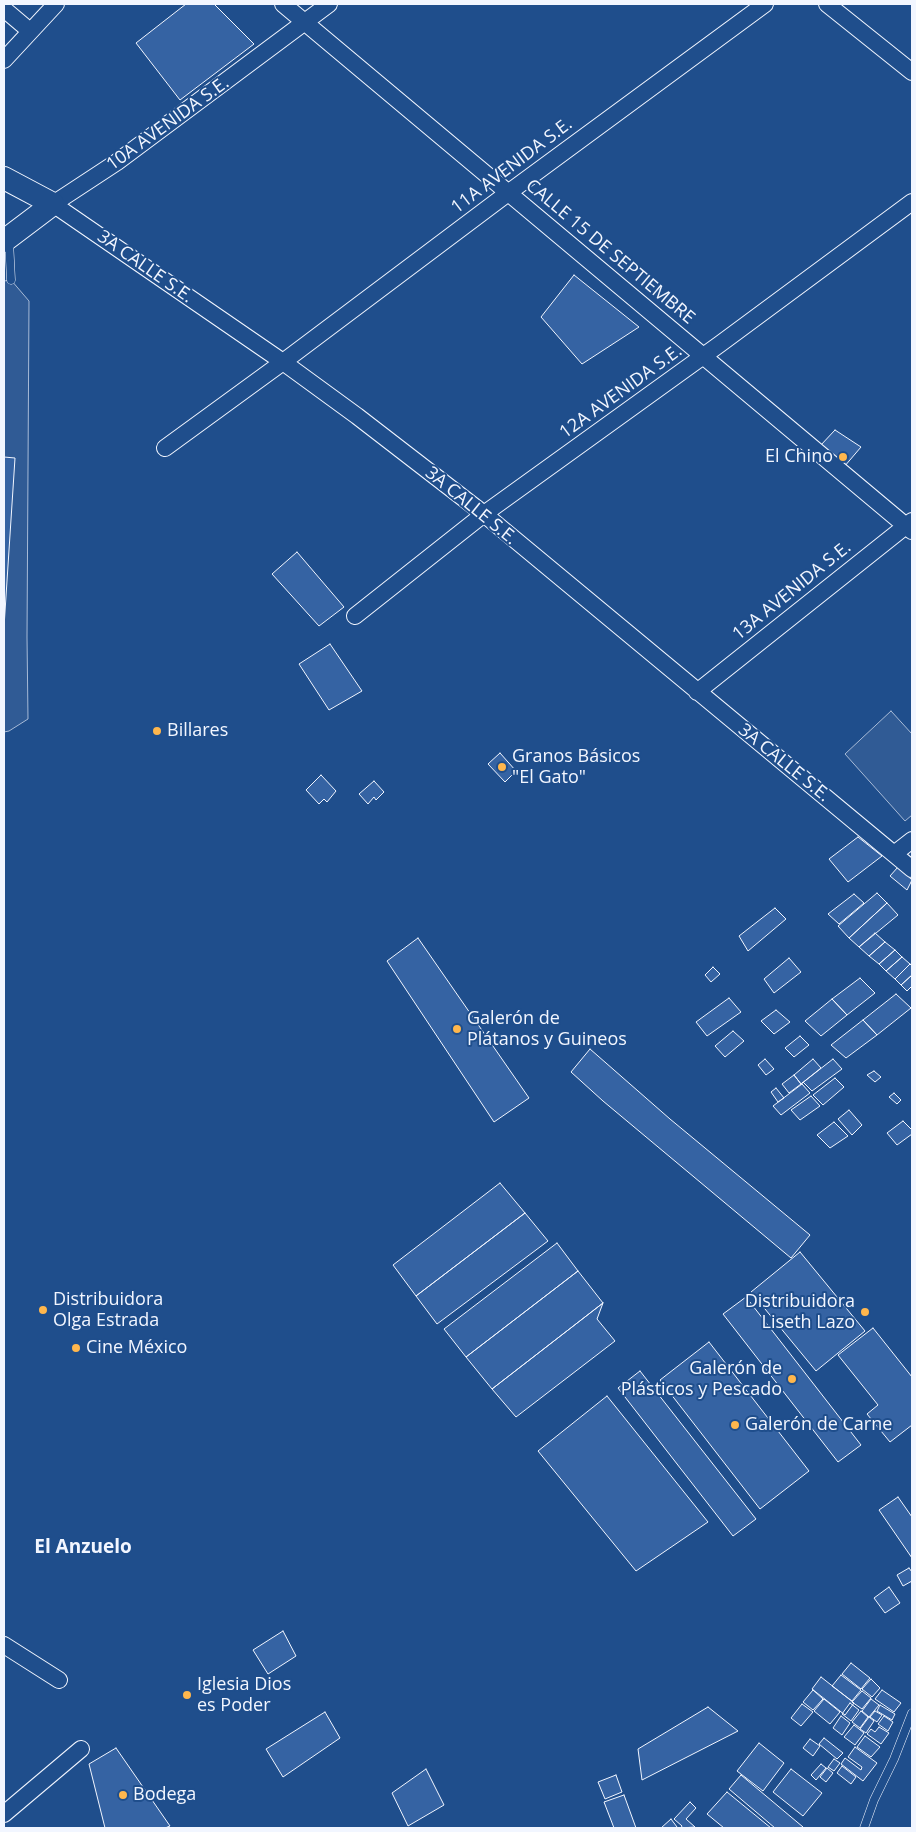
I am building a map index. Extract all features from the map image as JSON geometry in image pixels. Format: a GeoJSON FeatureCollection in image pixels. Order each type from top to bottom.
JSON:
{"type":"FeatureCollection","features":[{"type":"Feature","properties":{"kind":"street"},"geometry":{"type":"LineString","coordinates":[[4,60],[56,4]]}},
{"type":"Feature","properties":{"kind":"street","name":"CALLE 15 DE SEPTIEMBRE"},"geometry":{"type":"LineString","coordinates":[[283,4],[910,526]]}},
{"type":"Feature","properties":{"kind":"street","name":"10A AVENIDA S.E."},"geometry":{"type":"LineString","coordinates":[[6,239],[53,204],[117,162],[329,4]]}},
{"type":"Feature","properties":{"kind":"street","name":"11A AVENIDA S.E."},"geometry":{"type":"LineString","coordinates":[[165,448],[284,362],[508,193],[765,4]]}},
{"type":"Feature","properties":{"kind":"street"},"geometry":{"type":"LineString","coordinates":[[827,4],[912,72]]}},
{"type":"Feature","properties":{"kind":"street"},"geometry":{"type":"LineString","coordinates":[[4,9],[30,32]]}},
{"type":"Feature","properties":{"kind":"street","name":"3A CALLE S.E."},"geometry":{"type":"LineString","coordinates":[[4,178],[53,204],[284,362],[357,416],[484,514],[912,869]]}},
{"type":"Feature","properties":{"kind":"street","name":"12A AVENIDA S.E."},"geometry":{"type":"LineString","coordinates":[[355,616],[484,514],[704,356],[912,202]]}},
{"type":"Feature","properties":{"kind":"street","name":"13A AVENIDA S.E."},"geometry":{"type":"LineString","coordinates":[[697,692],[910,526]]}},
{"type":"Feature","properties":{"kind":"street"},"geometry":{"type":"LineString","coordinates":[[894,854],[912,840]]}},
{"type":"Feature","properties":{"kind":"street"},"geometry":{"type":"LineString","coordinates":[[4,1645],[60,1680]]}},
{"type":"Feature","properties":{"kind":"street"},"geometry":{"type":"LineString","coordinates":[[4,1814],[81,1749]]}},
{"type":"Feature","properties":{"kind":"lane"},"geometry":{"type":"LineString","coordinates":[[6,239],[11,280]]}},
{"type":"Feature","properties":{"kind":"lane"},"geometry":{"type":"LineString","coordinates":[[864,1828],[874,1800],[894,1759],[912,1713]]}},
{"type":"Feature","properties":{"kind":"shaded area"},"geometry":{"type":"Polygon","coordinates":[[[11,280],[29,301],[28,719],[9,731],[4,732],[4,281],[11,280]]]}},
{"type":"Feature","properties":{"kind":"shaded area"},"geometry":{"type":"Polygon","coordinates":[[[891,711],[912,734],[912,815],[905,821],[845,754],[891,711]]]}},
{"type":"Feature","properties":{"kind":"building"},"geometry":{"type":"Polygon","coordinates":[[[186,4],[214,4],[254,44],[180,100],[136,43],[186,4]]]}},
{"type":"Feature","properties":{"kind":"building"},"geometry":{"type":"Polygon","coordinates":[[[574,275],[639,327],[582,364],[541,317],[574,275]]]}},
{"type":"Feature","properties":{"kind":"building","name":"El Chino"},"geometry":{"type":"Polygon","coordinates":[[[835,430],[861,447],[844,467],[820,446],[835,430]]]}},
{"type":"Feature","properties":{"kind":"building"},"geometry":{"type":"Polygon","coordinates":[[[4,457],[15,458],[4,627],[4,457]]]}},
{"type":"Feature","properties":{"kind":"building"},"geometry":{"type":"Polygon","coordinates":[[[297,552],[344,607],[319,626],[272,574],[297,552]]]}},
{"type":"Feature","properties":{"kind":"building"},"geometry":{"type":"Polygon","coordinates":[[[330,644],[362,691],[329,710],[299,664],[330,644]]]}},
{"type":"Feature","properties":{"kind":"building","name":"Granos Básicos \"El Gato\""},"geometry":{"type":"Polygon","coordinates":[[[500,753],[516,771],[505,782],[488,764],[500,753]]]}},
{"type":"Feature","properties":{"kind":"building"},"geometry":{"type":"Polygon","coordinates":[[[321,775],[336,791],[327,802],[324,799],[319,804],[306,790],[321,775]]]}},
{"type":"Feature","properties":{"kind":"building"},"geometry":{"type":"Polygon","coordinates":[[[374,781],[384,792],[376,800],[374,797],[368,804],[359,794],[374,781]]]}},
{"type":"Feature","properties":{"kind":"building"},"geometry":{"type":"Polygon","coordinates":[[[858,837],[882,856],[848,882],[829,859],[858,837]]]}},
{"type":"Feature","properties":{"kind":"building"},"geometry":{"type":"Polygon","coordinates":[[[898,867],[912,880],[907,890],[890,876],[898,867]]]}},
{"type":"Feature","properties":{"kind":"building"},"geometry":{"type":"Polygon","coordinates":[[[877,893],[887,903],[849,938],[838,926],[877,893]]]}},
{"type":"Feature","properties":{"kind":"building"},"geometry":{"type":"Polygon","coordinates":[[[854,894],[864,903],[839,924],[828,914],[854,894]]]}},
{"type":"Feature","properties":{"kind":"building"},"geometry":{"type":"Polygon","coordinates":[[[887,903],[898,915],[859,947],[849,938],[887,903]]]}},
{"type":"Feature","properties":{"kind":"building"},"geometry":{"type":"Polygon","coordinates":[[[775,908],[786,919],[748,951],[739,936],[775,908]]]}},
{"type":"Feature","properties":{"kind":"building"},"geometry":{"type":"Polygon","coordinates":[[[875,933],[885,942],[869,956],[859,947],[875,933]]]}},
{"type":"Feature","properties":{"kind":"building","name":"Galerón de Plátanos y Guineos"},"geometry":{"type":"Polygon","coordinates":[[[418,938],[529,1098],[494,1122],[387,961],[418,938]]]}},
{"type":"Feature","properties":{"kind":"building"},"geometry":{"type":"Polygon","coordinates":[[[885,942],[895,950],[879,964],[869,956],[885,942]]]}},
{"type":"Feature","properties":{"kind":"building"},"geometry":{"type":"Polygon","coordinates":[[[895,950],[902,957],[886,971],[879,964],[895,950]]]}},
{"type":"Feature","properties":{"kind":"building"},"geometry":{"type":"Polygon","coordinates":[[[902,957],[910,964],[895,979],[886,971],[902,957]]]}},
{"type":"Feature","properties":{"kind":"building"},"geometry":{"type":"Polygon","coordinates":[[[789,958],[801,972],[774,993],[764,979],[789,958]]]}},
{"type":"Feature","properties":{"kind":"building"},"geometry":{"type":"Polygon","coordinates":[[[910,964],[912,966],[912,975],[901,985],[895,979],[910,964]]]}},
{"type":"Feature","properties":{"kind":"building"},"geometry":{"type":"Polygon","coordinates":[[[713,967],[720,974],[711,982],[705,975],[713,967]]]}},
{"type":"Feature","properties":{"kind":"building"},"geometry":{"type":"Polygon","coordinates":[[[912,975],[912,986],[907,991],[901,985],[912,975]]]}},
{"type":"Feature","properties":{"kind":"building"},"geometry":{"type":"Polygon","coordinates":[[[860,978],[875,993],[847,1015],[832,999],[860,978]]]}},
{"type":"Feature","properties":{"kind":"building"},"geometry":{"type":"Polygon","coordinates":[[[896,994],[911,1008],[877,1035],[863,1020],[896,994]]]}},
{"type":"Feature","properties":{"kind":"building"},"geometry":{"type":"Polygon","coordinates":[[[729,998],[741,1012],[707,1036],[696,1022],[729,998]]]}},
{"type":"Feature","properties":{"kind":"building"},"geometry":{"type":"Polygon","coordinates":[[[832,999],[847,1015],[821,1036],[805,1021],[832,999]]]}},
{"type":"Feature","properties":{"kind":"building"},"geometry":{"type":"Polygon","coordinates":[[[776,1010],[790,1022],[774,1034],[761,1021],[776,1010]]]}},
{"type":"Feature","properties":{"kind":"building"},"geometry":{"type":"Polygon","coordinates":[[[863,1020],[877,1035],[846,1058],[831,1045],[863,1020]]]}},
{"type":"Feature","properties":{"kind":"building"},"geometry":{"type":"Polygon","coordinates":[[[733,1031],[744,1041],[725,1057],[715,1046],[733,1031]]]}},
{"type":"Feature","properties":{"kind":"building"},"geometry":{"type":"Polygon","coordinates":[[[800,1036],[809,1045],[794,1057],[785,1048],[800,1036]]]}},
{"type":"Feature","properties":{"kind":"building"},"geometry":{"type":"Polygon","coordinates":[[[590,1049],[670,1119],[810,1235],[791,1258],[571,1072],[590,1049]]]}},
{"type":"Feature","properties":{"kind":"building"},"geometry":{"type":"Polygon","coordinates":[[[765,1059],[774,1069],[766,1075],[758,1065],[765,1059]]]}},
{"type":"Feature","properties":{"kind":"building"},"geometry":{"type":"Polygon","coordinates":[[[813,1059],[821,1068],[801,1084],[794,1075],[813,1059]]]}},
{"type":"Feature","properties":{"kind":"building"},"geometry":{"type":"Polygon","coordinates":[[[833,1059],[842,1069],[812,1091],[803,1082],[833,1059]]]}},
{"type":"Feature","properties":{"kind":"building"},"geometry":{"type":"Polygon","coordinates":[[[874,1071],[881,1077],[875,1082],[867,1075],[874,1071]]]}},
{"type":"Feature","properties":{"kind":"building"},"geometry":{"type":"Polygon","coordinates":[[[794,1075],[801,1084],[789,1093],[782,1084],[794,1075]]]}},
{"type":"Feature","properties":{"kind":"building"},"geometry":{"type":"Polygon","coordinates":[[[835,1078],[844,1087],[823,1105],[813,1095],[835,1078]]]}},
{"type":"Feature","properties":{"kind":"building"},"geometry":{"type":"Polygon","coordinates":[[[802,1084],[810,1093],[781,1115],[773,1106],[802,1084]]]}},
{"type":"Feature","properties":{"kind":"building"},"geometry":{"type":"Polygon","coordinates":[[[776,1088],[784,1098],[778,1102],[771,1092],[776,1088]]]}},
{"type":"Feature","properties":{"kind":"building"},"geometry":{"type":"Polygon","coordinates":[[[894,1093],[901,1100],[897,1104],[889,1097],[894,1093]]]}},
{"type":"Feature","properties":{"kind":"building"},"geometry":{"type":"Polygon","coordinates":[[[811,1096],[820,1106],[800,1120],[791,1110],[811,1096]]]}},
{"type":"Feature","properties":{"kind":"building"},"geometry":{"type":"Polygon","coordinates":[[[849,1110],[862,1125],[852,1135],[838,1119],[849,1110]]]}},
{"type":"Feature","properties":{"kind":"building"},"geometry":{"type":"Polygon","coordinates":[[[903,1121],[912,1130],[912,1134],[897,1145],[887,1133],[903,1121]]]}},
{"type":"Feature","properties":{"kind":"building"},"geometry":{"type":"Polygon","coordinates":[[[834,1122],[848,1136],[830,1148],[817,1135],[834,1122]]]}},
{"type":"Feature","properties":{"kind":"building"},"geometry":{"type":"Polygon","coordinates":[[[500,1183],[525,1213],[416,1296],[393,1265],[500,1183]]]}},
{"type":"Feature","properties":{"kind":"building"},"geometry":{"type":"Polygon","coordinates":[[[525,1213],[548,1241],[437,1324],[416,1296],[525,1213]]]}},
{"type":"Feature","properties":{"kind":"building"},"geometry":{"type":"Polygon","coordinates":[[[557,1243],[578,1271],[466,1357],[444,1329],[557,1243]]]}},
{"type":"Feature","properties":{"kind":"building"},"geometry":{"type":"Polygon","coordinates":[[[800,1252],[865,1331],[816,1371],[751,1292],[800,1252]]]}},
{"type":"Feature","properties":{"kind":"building"},"geometry":{"type":"Polygon","coordinates":[[[578,1271],[603,1303],[492,1389],[466,1357],[578,1271]]]}},
{"type":"Feature","properties":{"kind":"building","name":"Galerón de Plásticos y Pescado"},"geometry":{"type":"Polygon","coordinates":[[[746,1297],[861,1445],[838,1462],[723,1314],[746,1297]]]}},
{"type":"Feature","properties":{"kind":"building"},"geometry":{"type":"Polygon","coordinates":[[[603,1303],[597,1319],[615,1341],[516,1417],[492,1389],[603,1303]]]}},
{"type":"Feature","properties":{"kind":"building"},"geometry":{"type":"Polygon","coordinates":[[[873,1328],[912,1377],[912,1425],[890,1442],[867,1414],[878,1405],[838,1355],[873,1328]]]}},
{"type":"Feature","properties":{"kind":"building","name":"Galerón de Carne"},"geometry":{"type":"Polygon","coordinates":[[[709,1342],[809,1471],[760,1509],[660,1380],[709,1342]]]}},
{"type":"Feature","properties":{"kind":"building"},"geometry":{"type":"Polygon","coordinates":[[[640,1371],[756,1519],[733,1536],[618,1388],[640,1371]]]}},
{"type":"Feature","properties":{"kind":"building"},"geometry":{"type":"Polygon","coordinates":[[[607,1396],[708,1522],[636,1571],[538,1451],[607,1396]]]}},
{"type":"Feature","properties":{"kind":"building"},"geometry":{"type":"Polygon","coordinates":[[[898,1497],[912,1517],[912,1558],[879,1510],[898,1497]]]}},
{"type":"Feature","properties":{"kind":"building"},"geometry":{"type":"Polygon","coordinates":[[[909,1568],[912,1572],[912,1581],[903,1586],[897,1575],[909,1568]]]}},
{"type":"Feature","properties":{"kind":"building"},"geometry":{"type":"Polygon","coordinates":[[[889,1587],[900,1603],[885,1613],[874,1598],[889,1587]]]}},
{"type":"Feature","properties":{"kind":"building"},"geometry":{"type":"Polygon","coordinates":[[[283,1631],[296,1656],[268,1674],[253,1650],[283,1631]]]}},
{"type":"Feature","properties":{"kind":"building"},"geometry":{"type":"Polygon","coordinates":[[[851,1663],[870,1678],[861,1689],[842,1674],[851,1663]]]}},
{"type":"Feature","properties":{"kind":"building"},"geometry":{"type":"Polygon","coordinates":[[[841,1675],[861,1690],[852,1701],[832,1686],[841,1675]]]}},
{"type":"Feature","properties":{"kind":"building"},"geometry":{"type":"Polygon","coordinates":[[[821,1677],[854,1703],[845,1715],[812,1689],[821,1677]]]}},
{"type":"Feature","properties":{"kind":"building"},"geometry":{"type":"Polygon","coordinates":[[[871,1679],[880,1688],[872,1697],[862,1689],[871,1679]]]}},
{"type":"Feature","properties":{"kind":"building"},"geometry":{"type":"Polygon","coordinates":[[[813,1690],[823,1699],[813,1710],[803,1702],[813,1690]]]}},
{"type":"Feature","properties":{"kind":"building"},"geometry":{"type":"Polygon","coordinates":[[[882,1690],[901,1703],[894,1712],[875,1699],[882,1690]]]}},
{"type":"Feature","properties":{"kind":"building"},"geometry":{"type":"Polygon","coordinates":[[[862,1691],[871,1698],[862,1709],[852,1702],[862,1691]]]}},
{"type":"Feature","properties":{"kind":"building"},"geometry":{"type":"Polygon","coordinates":[[[824,1699],[840,1712],[830,1724],[814,1711],[824,1699]]]}},
{"type":"Feature","properties":{"kind":"building"},"geometry":{"type":"Polygon","coordinates":[[[871,1699],[879,1705],[869,1717],[862,1711],[871,1699]]]}},
{"type":"Feature","properties":{"kind":"building"},"geometry":{"type":"Polygon","coordinates":[[[850,1703],[859,1710],[851,1721],[842,1714],[850,1703]]]}},
{"type":"Feature","properties":{"kind":"building"},"geometry":{"type":"Polygon","coordinates":[[[802,1704],[813,1712],[801,1726],[791,1718],[802,1704]]]}},
{"type":"Feature","properties":{"kind":"building"},"geometry":{"type":"Polygon","coordinates":[[[880,1705],[895,1714],[892,1720],[877,1711],[880,1705]]]}},
{"type":"Feature","properties":{"kind":"building"},"geometry":{"type":"Polygon","coordinates":[[[708,1707],[738,1731],[642,1780],[638,1749],[708,1707]]]}},
{"type":"Feature","properties":{"kind":"building"},"geometry":{"type":"Polygon","coordinates":[[[861,1711],[868,1717],[860,1728],[852,1722],[861,1711]]]}},
{"type":"Feature","properties":{"kind":"building"},"geometry":{"type":"Polygon","coordinates":[[[875,1711],[882,1715],[877,1722],[870,1717],[875,1711]]]}},
{"type":"Feature","properties":{"kind":"building"},"geometry":{"type":"Polygon","coordinates":[[[325,1712],[340,1738],[283,1777],[266,1749],[325,1712]]]}},
{"type":"Feature","properties":{"kind":"building"},"geometry":{"type":"Polygon","coordinates":[[[841,1716],[850,1723],[842,1735],[833,1728],[841,1716]]]}},
{"type":"Feature","properties":{"kind":"building"},"geometry":{"type":"Polygon","coordinates":[[[884,1716],[893,1722],[888,1731],[878,1724],[884,1716]]]}},
{"type":"Feature","properties":{"kind":"building"},"geometry":{"type":"Polygon","coordinates":[[[869,1717],[874,1721],[866,1733],[860,1729],[869,1717]]]}},
{"type":"Feature","properties":{"kind":"building"},"geometry":{"type":"Polygon","coordinates":[[[854,1725],[864,1733],[855,1745],[844,1737],[854,1725]]]}},
{"type":"Feature","properties":{"kind":"building"},"geometry":{"type":"Polygon","coordinates":[[[879,1727],[889,1733],[881,1744],[867,1734],[871,1729],[875,1732],[879,1727]]]}},
{"type":"Feature","properties":{"kind":"building"},"geometry":{"type":"Polygon","coordinates":[[[865,1736],[880,1747],[871,1757],[857,1747],[865,1736]]]}},
{"type":"Feature","properties":{"kind":"building"},"geometry":{"type":"Polygon","coordinates":[[[824,1738],[843,1753],[837,1759],[819,1744],[824,1738]]]}},
{"type":"Feature","properties":{"kind":"building"},"geometry":{"type":"Polygon","coordinates":[[[810,1739],[820,1746],[813,1756],[803,1748],[810,1739]]]}},
{"type":"Feature","properties":{"kind":"building"},"geometry":{"type":"Polygon","coordinates":[[[759,1743],[784,1763],[763,1791],[737,1771],[759,1743]]]}},
{"type":"Feature","properties":{"kind":"building"},"geometry":{"type":"Polygon","coordinates":[[[855,1747],[877,1763],[863,1781],[841,1764],[845,1758],[861,1770],[862,1767],[848,1757],[855,1747]]]}},
{"type":"Feature","properties":{"kind":"building","name":"Bodega"},"geometry":{"type":"Polygon","coordinates":[[[116,1748],[170,1826],[165,1828],[105,1828],[89,1764],[116,1748]]]}},
{"type":"Feature","properties":{"kind":"building"},"geometry":{"type":"Polygon","coordinates":[[[834,1759],[840,1763],[834,1771],[828,1767],[834,1759]]]}},
{"type":"Feature","properties":{"kind":"building"},"geometry":{"type":"Polygon","coordinates":[[[821,1764],[826,1768],[816,1780],[811,1775],[821,1764]]]}},
{"type":"Feature","properties":{"kind":"building"},"geometry":{"type":"Polygon","coordinates":[[[842,1766],[856,1777],[851,1784],[837,1773],[842,1766]]]}},
{"type":"Feature","properties":{"kind":"building"},"geometry":{"type":"Polygon","coordinates":[[[827,1768],[833,1773],[826,1782],[820,1777],[827,1768]]]}},
{"type":"Feature","properties":{"kind":"building"},"geometry":{"type":"Polygon","coordinates":[[[426,1769],[444,1805],[408,1826],[392,1793],[426,1769]]]}},
{"type":"Feature","properties":{"kind":"building"},"geometry":{"type":"Polygon","coordinates":[[[791,1769],[822,1793],[803,1816],[773,1792],[791,1769]]]}},
{"type":"Feature","properties":{"kind":"building"},"geometry":{"type":"Polygon","coordinates":[[[616,1775],[622,1792],[605,1799],[598,1782],[616,1775]]]}},
{"type":"Feature","properties":{"kind":"building"},"geometry":{"type":"Polygon","coordinates":[[[741,1775],[803,1827],[775,1828],[729,1789],[741,1775]]]}},
{"type":"Feature","properties":{"kind":"building"},"geometry":{"type":"Polygon","coordinates":[[[727,1792],[771,1828],[724,1828],[707,1814],[727,1792]]]}},
{"type":"Feature","properties":{"kind":"building"},"geometry":{"type":"Polygon","coordinates":[[[624,1795],[636,1828],[614,1828],[604,1802],[624,1795]]]}},
{"type":"Feature","properties":{"kind":"building"},"geometry":{"type":"Polygon","coordinates":[[[690,1802],[696,1808],[686,1819],[695,1827],[681,1828],[682,1826],[674,1819],[690,1802]]]}},
{"type":"Feature","properties":{"kind":"building"},"geometry":{"type":"Polygon","coordinates":[[[671,1819],[676,1828],[661,1828],[671,1819]]]}},
{"type":"Feature","properties":{"kind":"place","name":"El Chino"},"geometry":{"type":"Point","coordinates":[843,457]}},
{"type":"Feature","properties":{"kind":"place","name":"Billares"},"geometry":{"type":"Point","coordinates":[157,731]}},
{"type":"Feature","properties":{"kind":"place","name":"Granos Básicos \"El Gato\""},"geometry":{"type":"Point","coordinates":[502,767]}},
{"type":"Feature","properties":{"kind":"place","name":"Galerón de Plátanos y Guineos"},"geometry":{"type":"Point","coordinates":[457,1029]}},
{"type":"Feature","properties":{"kind":"place","name":"Distribuidora Olga Estrada"},"geometry":{"type":"Point","coordinates":[43,1310]}},
{"type":"Feature","properties":{"kind":"place","name":"Distribuidora Liseth Lazo"},"geometry":{"type":"Point","coordinates":[865,1312]}},
{"type":"Feature","properties":{"kind":"place","name":"Cine México"},"geometry":{"type":"Point","coordinates":[76,1348]}},
{"type":"Feature","properties":{"kind":"place","name":"Galerón de Plásticos y Pescado"},"geometry":{"type":"Point","coordinates":[792,1379]}},
{"type":"Feature","properties":{"kind":"place","name":"Galerón de Carne"},"geometry":{"type":"Point","coordinates":[735,1425]}},
{"type":"Feature","properties":{"kind":"place","name":"Iglesia Dios es Poder"},"geometry":{"type":"Point","coordinates":[187,1695]}},
{"type":"Feature","properties":{"kind":"place","name":"Bodega"},"geometry":{"type":"Point","coordinates":[123,1795]}},
{"type":"Feature","properties":{"kind":"district","name":"El Anzuelo"},"geometry":{"type":"Point","coordinates":[83,1548]}}]}
